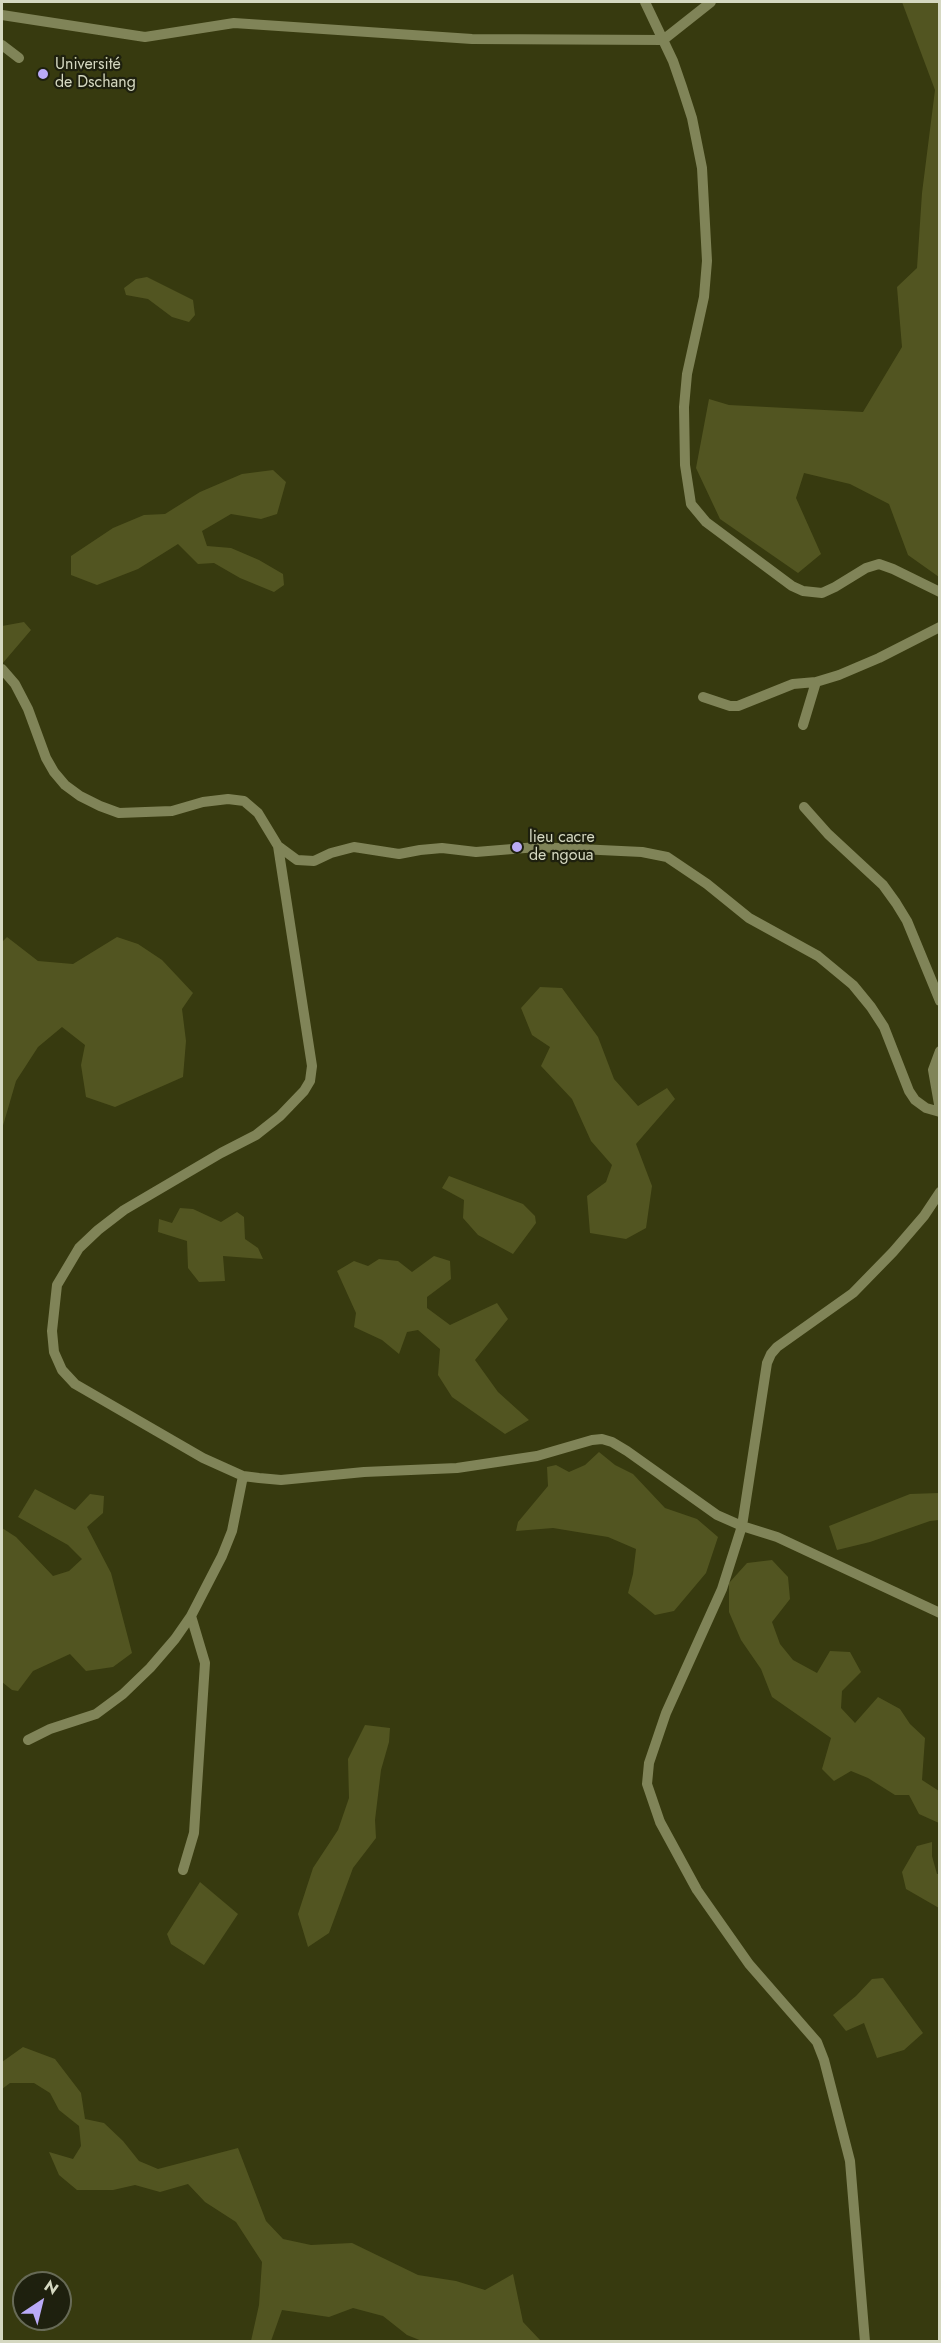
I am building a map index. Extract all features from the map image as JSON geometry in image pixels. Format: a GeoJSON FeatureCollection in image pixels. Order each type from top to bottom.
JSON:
{"type":"FeatureCollection","features":[{"type":"Feature","properties":{"kind":"street"},"geometry":{"type":"LineString","coordinates":[[645,2],[663,40],[692,118],[702,168],[707,261],[704,297],[687,374],[684,407],[685,465],[691,504],[706,522],[792,586],[803,591],[822,593],[866,568],[879,564],[939,592]]}},
{"type":"Feature","properties":{"kind":"street"},"geometry":{"type":"LineString","coordinates":[[2,15],[145,37],[234,23],[472,39],[663,40],[711,2]]}},
{"type":"Feature","properties":{"kind":"street"},"geometry":{"type":"LineString","coordinates":[[2,45],[20,58]]}},
{"type":"Feature","properties":{"kind":"street"},"geometry":{"type":"LineString","coordinates":[[703,696],[734,707],[793,684],[816,682],[839,675],[879,658],[939,627]]}},
{"type":"Feature","properties":{"kind":"street"},"geometry":{"type":"LineString","coordinates":[[2,669],[15,684],[28,709],[46,758],[54,772],[65,785],[100,807],[119,813],[172,811],[203,802],[228,799],[244,801],[258,813],[278,846],[297,860],[314,861],[331,853],[354,847],[399,854],[442,848],[476,852],[537,847],[642,852],[667,857],[699,878],[749,918],[818,956],[853,985],[884,1027],[915,1100],[926,1108],[939,1111],[933,1070],[939,1051]]}},
{"type":"Feature","properties":{"kind":"street"},"geometry":{"type":"LineString","coordinates":[[803,725],[816,682]]}},
{"type":"Feature","properties":{"kind":"street"},"geometry":{"type":"LineString","coordinates":[[804,807],[828,834],[883,885],[896,903],[911,931],[939,1001]]}},
{"type":"Feature","properties":{"kind":"street"},"geometry":{"type":"LineString","coordinates":[[278,846],[312,1066],[310,1081],[295,1102],[256,1135],[155,1191],[98,1230],[79,1248],[57,1286],[53,1309],[54,1352],[62,1370],[75,1384],[166,1438],[243,1476],[281,1480],[364,1472],[457,1468],[537,1456],[602,1439],[627,1451],[717,1515],[777,1537],[939,1613]]}},
{"type":"Feature","properties":{"kind":"street"},"geometry":{"type":"LineString","coordinates":[[865,2342],[850,2161],[824,2060],[817,2043],[749,1964],[697,1890],[660,1822],[647,1784],[649,1763],[666,1713],[722,1589],[742,1526],[767,1363],[771,1354],[777,1347],[853,1293],[924,1216],[939,1192]]}},
{"type":"Feature","properties":{"kind":"street"},"geometry":{"type":"LineString","coordinates":[[28,1740],[50,1729],[96,1714],[123,1694],[150,1668],[192,1616],[222,1556],[232,1531],[243,1476]]}},
{"type":"Feature","properties":{"kind":"street"},"geometry":{"type":"LineString","coordinates":[[183,1870],[194,1833],[205,1663],[192,1616]]}},
{"type":"Feature","properties":{"kind":"green space"},"geometry":{"type":"Polygon","coordinates":[[[902,2],[939,2],[939,577],[908,555],[889,504],[850,484],[804,473],[796,498],[821,554],[798,573],[720,519],[696,468],[709,399],[729,405],[863,412],[902,347],[897,287],[917,268],[922,193],[935,90],[902,2]]]}},
{"type":"Feature","properties":{"kind":"green space"},"geometry":{"type":"Polygon","coordinates":[[[147,277],[193,300],[195,315],[189,322],[172,317],[148,299],[126,295],[124,288],[136,279],[147,277]]]}},
{"type":"Feature","properties":{"kind":"green space"},"geometry":{"type":"Polygon","coordinates":[[[273,470],[286,482],[277,514],[261,519],[231,514],[202,531],[207,546],[231,548],[283,574],[284,585],[274,592],[240,578],[214,563],[198,564],[178,544],[138,569],[97,585],[71,575],[71,556],[113,528],[144,515],[165,514],[200,492],[242,474],[273,470]]]}},
{"type":"Feature","properties":{"kind":"green space"},"geometry":{"type":"Polygon","coordinates":[[[24,622],[31,630],[2,664],[2,626],[24,622]]]}},
{"type":"Feature","properties":{"kind":"green space"},"geometry":{"type":"Polygon","coordinates":[[[7,937],[38,961],[73,964],[117,937],[138,944],[162,960],[193,993],[182,1009],[186,1041],[183,1077],[115,1107],[86,1097],[81,1065],[85,1045],[62,1027],[38,1047],[16,1081],[2,1129],[2,942],[7,937]]]}},
{"type":"Feature","properties":{"kind":"green space"},"geometry":{"type":"Polygon","coordinates":[[[540,987],[562,988],[598,1037],[614,1079],[638,1106],[667,1088],[675,1099],[636,1144],[652,1186],[646,1228],[626,1239],[590,1233],[587,1196],[606,1182],[612,1165],[591,1141],[572,1099],[541,1066],[550,1047],[532,1035],[521,1008],[540,987]]]}},
{"type":"Feature","properties":{"kind":"green space"},"geometry":{"type":"Polygon","coordinates":[[[449,1176],[523,1204],[535,1216],[536,1223],[513,1254],[478,1235],[463,1218],[464,1200],[442,1188],[449,1176]]]}},
{"type":"Feature","properties":{"kind":"green space"},"geometry":{"type":"Polygon","coordinates":[[[180,1208],[193,1209],[221,1222],[237,1212],[244,1217],[245,1239],[258,1248],[263,1259],[223,1256],[225,1281],[199,1282],[188,1268],[187,1241],[158,1232],[159,1219],[172,1223],[180,1208]]]}},
{"type":"Feature","properties":{"kind":"green space"},"geometry":{"type":"Polygon","coordinates":[[[434,1256],[450,1261],[451,1279],[427,1297],[427,1308],[450,1325],[497,1303],[508,1319],[475,1360],[498,1392],[529,1420],[505,1434],[452,1397],[438,1375],[440,1349],[418,1330],[407,1332],[399,1354],[382,1340],[354,1327],[356,1313],[337,1271],[354,1261],[368,1266],[379,1259],[398,1261],[412,1272],[434,1256]]]}},
{"type":"Feature","properties":{"kind":"green space"},"geometry":{"type":"Polygon","coordinates":[[[599,1452],[615,1465],[633,1474],[665,1508],[697,1519],[718,1537],[706,1573],[674,1611],[655,1615],[628,1593],[636,1549],[608,1537],[553,1528],[516,1531],[518,1522],[548,1486],[547,1467],[556,1465],[569,1472],[585,1465],[599,1452]]]}},
{"type":"Feature","properties":{"kind":"green space"},"geometry":{"type":"Polygon","coordinates":[[[35,1489],[75,1510],[90,1494],[104,1496],[103,1513],[87,1527],[111,1573],[132,1653],[113,1667],[86,1671],[70,1654],[33,1671],[18,1691],[12,1690],[2,1682],[2,1528],[16,1537],[53,1576],[69,1571],[82,1559],[68,1545],[18,1517],[35,1489]]]}},
{"type":"Feature","properties":{"kind":"green space"},"geometry":{"type":"Polygon","coordinates":[[[939,1493],[939,1520],[837,1550],[829,1526],[910,1494],[939,1493]]]}},
{"type":"Feature","properties":{"kind":"green space"},"geometry":{"type":"Polygon","coordinates":[[[772,1560],[788,1577],[790,1599],[772,1622],[780,1644],[793,1660],[817,1673],[830,1651],[850,1652],[861,1672],[842,1691],[841,1708],[855,1723],[878,1697],[900,1709],[910,1724],[925,1738],[922,1780],[939,1791],[939,1823],[919,1814],[909,1795],[895,1795],[868,1778],[851,1771],[834,1781],[822,1769],[831,1738],[772,1697],[761,1669],[741,1640],[729,1612],[729,1583],[747,1563],[772,1560]]]}},
{"type":"Feature","properties":{"kind":"green space"},"geometry":{"type":"Polygon","coordinates":[[[365,1725],[390,1728],[389,1742],[381,1770],[375,1820],[376,1838],[353,1868],[329,1933],[308,1947],[298,1914],[313,1868],[338,1830],[349,1798],[348,1759],[365,1725]]]}},
{"type":"Feature","properties":{"kind":"green space"},"geometry":{"type":"Polygon","coordinates":[[[932,1842],[932,1856],[937,1874],[939,1874],[939,1908],[906,1889],[902,1872],[917,1846],[932,1842]]]}},
{"type":"Feature","properties":{"kind":"green space"},"geometry":{"type":"Polygon","coordinates":[[[200,1882],[238,1914],[204,1965],[171,1944],[167,1934],[200,1882]]]}},
{"type":"Feature","properties":{"kind":"green space"},"geometry":{"type":"Polygon","coordinates":[[[883,1978],[923,2033],[904,2050],[877,2058],[864,2023],[846,2031],[833,2015],[872,1979],[883,1978]]]}},
{"type":"Feature","properties":{"kind":"green space"},"geometry":{"type":"Polygon","coordinates":[[[23,2047],[55,2059],[81,2093],[85,2119],[104,2123],[139,2161],[158,2169],[238,2148],[266,2221],[283,2239],[311,2245],[352,2243],[418,2275],[456,2281],[485,2290],[513,2274],[523,2322],[540,2340],[552,2341],[422,2341],[407,2335],[383,2316],[353,2308],[329,2317],[282,2310],[271,2341],[251,2341],[259,2305],[262,2262],[236,2222],[205,2202],[188,2184],[160,2192],[135,2185],[113,2190],[77,2190],[59,2175],[49,2152],[73,2159],[81,2146],[79,2126],[59,2110],[50,2093],[34,2083],[10,2083],[2,2089],[2,2062],[23,2047]]]}},
{"type":"Feature","properties":{"kind":"place","name":"Université de Dschang"},"geometry":{"type":"Point","coordinates":[43,74]}},
{"type":"Feature","properties":{"kind":"place","name":"lieu cacre de ngoua"},"geometry":{"type":"Point","coordinates":[517,847]}}]}
